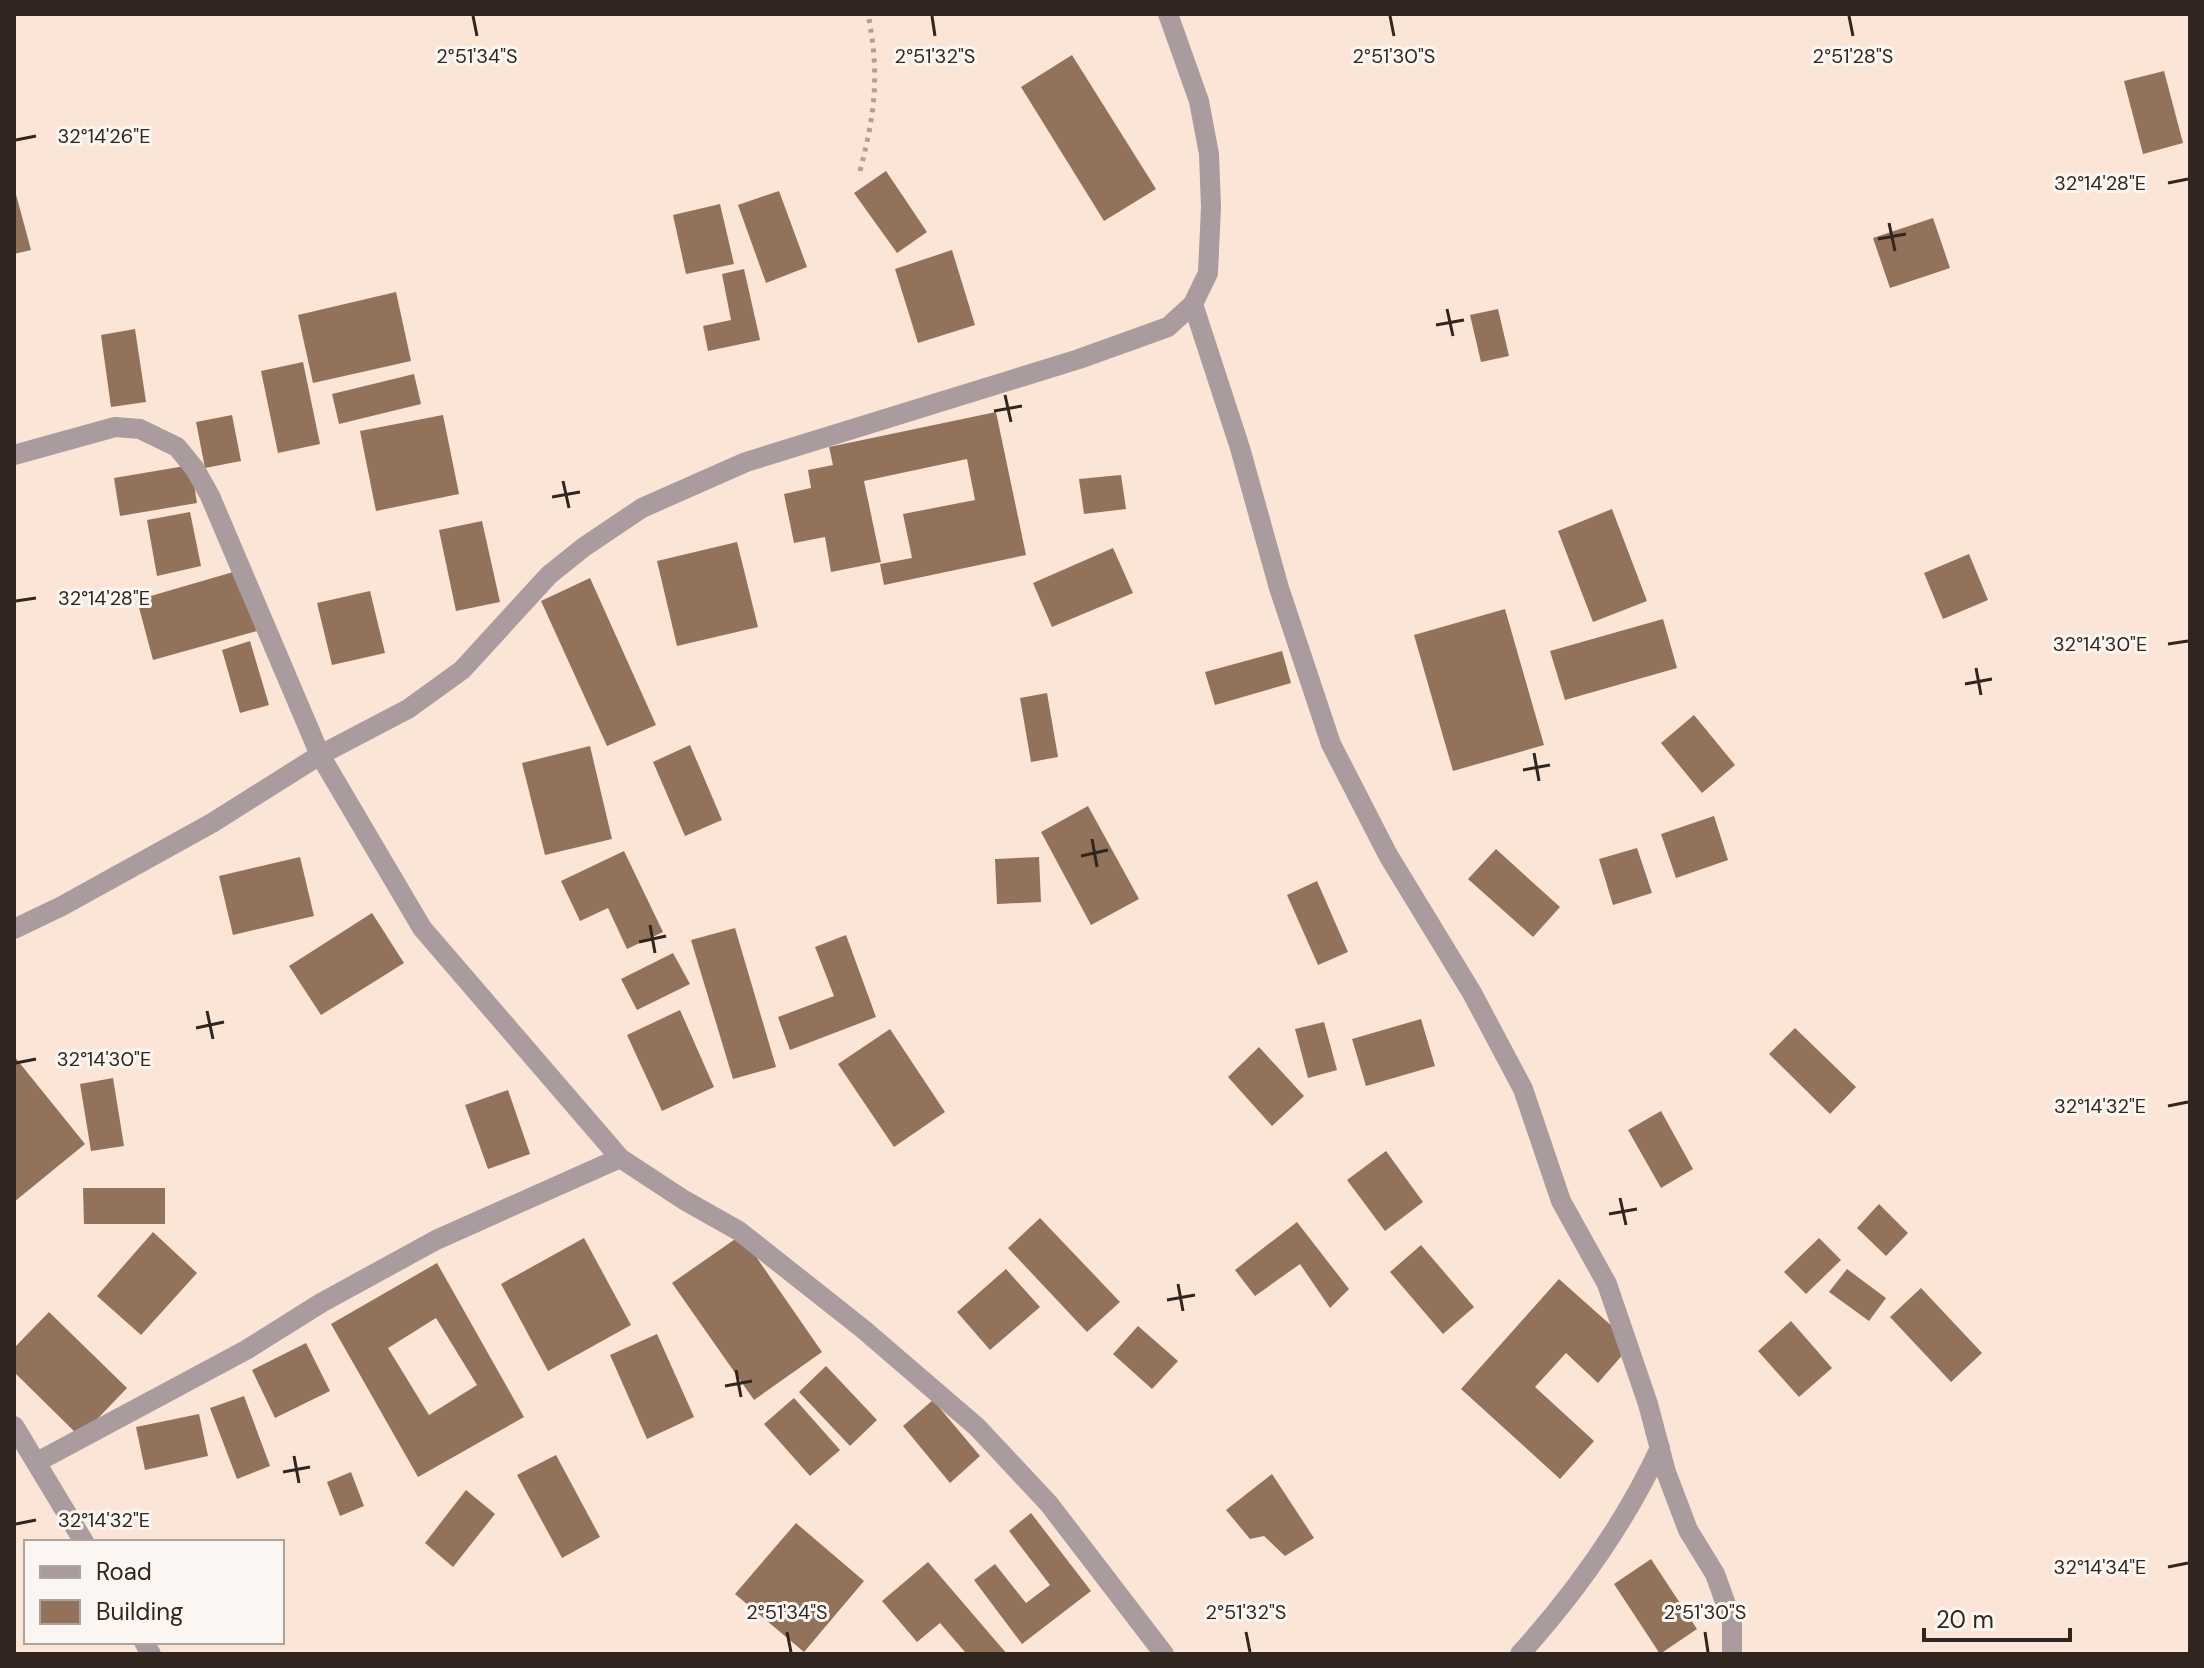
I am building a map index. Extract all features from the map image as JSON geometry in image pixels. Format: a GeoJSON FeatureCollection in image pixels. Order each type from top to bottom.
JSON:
{"type":"FeatureCollection","features":[{"type":"Feature","properties":{"kind":"street"},"geometry":{"type":"LineString","coordinates":[[14,929],[212,823],[320,755],[408,709],[462,670],[549,575],[642,508],[746,462],[1079,359],[1168,327],[1193,304],[1208,273],[1211,207],[1209,154],[1199,101],[1168,14]]}},
{"type":"Feature","properties":{"kind":"street"},"geometry":{"type":"LineString","coordinates":[[1193,304],[1240,448],[1279,588],[1331,744],[1388,855],[1472,993],[1523,1089],[1561,1201],[1607,1284],[1688,1530],[1715,1574],[1732,1621],[1732,1654]]}},
{"type":"Feature","properties":{"kind":"street"},"geometry":{"type":"LineString","coordinates":[[14,455],[115,427],[140,429],[177,447],[195,469],[210,496],[320,755],[422,928],[620,1158],[739,1231],[863,1329],[977,1427],[1049,1504],[1164,1654]]}},
{"type":"Feature","properties":{"kind":"street"},"geometry":{"type":"LineString","coordinates":[[37,1462],[246,1350],[321,1303],[436,1240],[620,1158]]}},
{"type":"Feature","properties":{"kind":"street"},"geometry":{"type":"LineString","coordinates":[[14,1426],[83,1540]]}},
{"type":"Feature","properties":{"kind":"street"},"geometry":{"type":"LineString","coordinates":[[1520,1654],[1599,1556],[1660,1448]]}},
{"type":"Feature","properties":{"kind":"path"},"geometry":{"type":"LineString","coordinates":[[860,171],[876,88],[874,43],[868,14]]}},
{"type":"Feature","properties":{"kind":"building"},"geometry":{"type":"Polygon","coordinates":[[[1072,55],[1156,189],[1104,221],[1021,87],[1072,55]]]}},
{"type":"Feature","properties":{"kind":"building"},"geometry":{"type":"Polygon","coordinates":[[[2164,71],[2183,143],[2143,154],[2124,81],[2164,71]]]}},
{"type":"Feature","properties":{"kind":"building"},"geometry":{"type":"Polygon","coordinates":[[[886,171],[927,232],[897,253],[854,193],[886,171]]]}},
{"type":"Feature","properties":{"kind":"building"},"geometry":{"type":"Polygon","coordinates":[[[14,187],[31,250],[14,254],[14,187]]]}},
{"type":"Feature","properties":{"kind":"building"},"geometry":{"type":"Polygon","coordinates":[[[779,191],[807,267],[766,283],[738,205],[779,191]]]}},
{"type":"Feature","properties":{"kind":"building"},"geometry":{"type":"Polygon","coordinates":[[[720,204],[734,264],[686,274],[673,215],[720,204]]]}},
{"type":"Feature","properties":{"kind":"building"},"geometry":{"type":"Polygon","coordinates":[[[1933,218],[1950,268],[1890,288],[1873,238],[1933,218]]]}},
{"type":"Feature","properties":{"kind":"building"},"geometry":{"type":"Polygon","coordinates":[[[952,250],[975,325],[918,343],[895,269],[952,250]]]}},
{"type":"Feature","properties":{"kind":"building"},"geometry":{"type":"Polygon","coordinates":[[[744,269],[760,340],[708,351],[703,326],[731,320],[722,274],[744,269]]]}},
{"type":"Feature","properties":{"kind":"building"},"geometry":{"type":"Polygon","coordinates":[[[396,292],[411,361],[313,383],[298,315],[396,292]]]}},
{"type":"Feature","properties":{"kind":"building"},"geometry":{"type":"Polygon","coordinates":[[[1498,309],[1509,356],[1481,362],[1470,315],[1498,309]]]}},
{"type":"Feature","properties":{"kind":"building"},"geometry":{"type":"Polygon","coordinates":[[[135,329],[146,402],[111,407],[101,335],[135,329]]]}},
{"type":"Feature","properties":{"kind":"building"},"geometry":{"type":"Polygon","coordinates":[[[303,362],[320,444],[278,453],[261,371],[303,362]]]}},
{"type":"Feature","properties":{"kind":"building"},"geometry":{"type":"Polygon","coordinates":[[[414,374],[421,404],[339,424],[332,394],[414,374]]]}},
{"type":"Feature","properties":{"kind":"building"},"geometry":{"type":"Polygon","coordinates":[[[996,412],[1026,555],[884,585],[880,564],[912,558],[903,514],[975,500],[967,459],[864,481],[881,562],[831,572],[825,537],[794,543],[784,494],[811,488],[808,470],[833,465],[829,447],[996,412]]]}},
{"type":"Feature","properties":{"kind":"building"},"geometry":{"type":"Polygon","coordinates":[[[232,415],[241,461],[205,468],[196,422],[232,415]]]}},
{"type":"Feature","properties":{"kind":"building"},"geometry":{"type":"Polygon","coordinates":[[[443,415],[459,494],[376,511],[360,431],[443,415]]]}},
{"type":"Feature","properties":{"kind":"building"},"geometry":{"type":"Polygon","coordinates":[[[191,465],[197,503],[120,516],[114,478],[191,465]]]}},
{"type":"Feature","properties":{"kind":"building"},"geometry":{"type":"Polygon","coordinates":[[[1121,475],[1126,509],[1084,514],[1079,479],[1121,475]]]}},
{"type":"Feature","properties":{"kind":"building"},"geometry":{"type":"Polygon","coordinates":[[[1612,509],[1647,601],[1593,622],[1558,531],[1612,509]]]}},
{"type":"Feature","properties":{"kind":"building"},"geometry":{"type":"Polygon","coordinates":[[[190,512],[201,566],[157,576],[147,520],[190,512]]]}},
{"type":"Feature","properties":{"kind":"building"},"geometry":{"type":"Polygon","coordinates":[[[482,521],[500,602],[456,611],[439,530],[482,521]]]}},
{"type":"Feature","properties":{"kind":"building"},"geometry":{"type":"Polygon","coordinates":[[[737,542],[758,627],[677,646],[657,561],[737,542]]]}},
{"type":"Feature","properties":{"kind":"building"},"geometry":{"type":"Polygon","coordinates":[[[1113,548],[1133,593],[1052,627],[1033,583],[1113,548]]]}},
{"type":"Feature","properties":{"kind":"building"},"geometry":{"type":"Polygon","coordinates":[[[1969,554],[1988,600],[1943,619],[1924,573],[1969,554]]]}},
{"type":"Feature","properties":{"kind":"building"},"geometry":{"type":"Polygon","coordinates":[[[240,570],[257,631],[153,660],[137,600],[240,570]]]}},
{"type":"Feature","properties":{"kind":"building"},"geometry":{"type":"Polygon","coordinates":[[[590,578],[656,725],[607,746],[541,601],[590,578]]]}},
{"type":"Feature","properties":{"kind":"building"},"geometry":{"type":"Polygon","coordinates":[[[370,591],[385,653],[332,665],[317,603],[370,591]]]}},
{"type":"Feature","properties":{"kind":"building"},"geometry":{"type":"Polygon","coordinates":[[[1505,609],[1544,745],[1453,771],[1414,635],[1505,609]]]}},
{"type":"Feature","properties":{"kind":"building"},"geometry":{"type":"Polygon","coordinates":[[[1663,619],[1677,668],[1565,700],[1550,651],[1663,619]]]}},
{"type":"Feature","properties":{"kind":"building"},"geometry":{"type":"Polygon","coordinates":[[[250,641],[269,705],[240,713],[222,650],[250,641]]]}},
{"type":"Feature","properties":{"kind":"building"},"geometry":{"type":"Polygon","coordinates":[[[1282,651],[1291,683],[1215,705],[1205,672],[1282,651]]]}},
{"type":"Feature","properties":{"kind":"building"},"geometry":{"type":"Polygon","coordinates":[[[1047,693],[1058,757],[1031,762],[1020,698],[1047,693]]]}},
{"type":"Feature","properties":{"kind":"building"},"geometry":{"type":"Polygon","coordinates":[[[1694,715],[1735,765],[1702,793],[1661,743],[1694,715]]]}},
{"type":"Feature","properties":{"kind":"building"},"geometry":{"type":"Polygon","coordinates":[[[690,745],[722,820],[685,836],[653,762],[690,745]]]}},
{"type":"Feature","properties":{"kind":"building"},"geometry":{"type":"Polygon","coordinates":[[[590,746],[612,839],[545,855],[522,763],[590,746]]]}},
{"type":"Feature","properties":{"kind":"building"},"geometry":{"type":"Polygon","coordinates":[[[1088,806],[1139,899],[1091,925],[1041,832],[1088,806]]]}},
{"type":"Feature","properties":{"kind":"building"},"geometry":{"type":"Polygon","coordinates":[[[1714,816],[1728,860],[1676,878],[1661,834],[1714,816]]]}},
{"type":"Feature","properties":{"kind":"building"},"geometry":{"type":"Polygon","coordinates":[[[1637,848],[1652,893],[1613,905],[1599,859],[1637,848]]]}},
{"type":"Feature","properties":{"kind":"building"},"geometry":{"type":"Polygon","coordinates":[[[1496,849],[1560,907],[1533,937],[1468,879],[1496,849]]]}},
{"type":"Feature","properties":{"kind":"building"},"geometry":{"type":"Polygon","coordinates":[[[624,851],[663,932],[627,949],[608,908],[580,921],[561,881],[624,851]]]}},
{"type":"Feature","properties":{"kind":"building"},"geometry":{"type":"Polygon","coordinates":[[[300,857],[314,916],[233,935],[219,876],[300,857]]]}},
{"type":"Feature","properties":{"kind":"building"},"geometry":{"type":"Polygon","coordinates":[[[1039,857],[1041,902],[997,904],[995,859],[1039,857]]]}},
{"type":"Feature","properties":{"kind":"building"},"geometry":{"type":"Polygon","coordinates":[[[1317,881],[1348,952],[1318,965],[1287,895],[1317,881]]]}},
{"type":"Feature","properties":{"kind":"building"},"geometry":{"type":"Polygon","coordinates":[[[372,913],[404,963],[321,1015],[289,966],[372,913]]]}},
{"type":"Feature","properties":{"kind":"building"},"geometry":{"type":"Polygon","coordinates":[[[735,928],[776,1067],[733,1079],[691,940],[735,928]]]}},
{"type":"Feature","properties":{"kind":"building"},"geometry":{"type":"Polygon","coordinates":[[[846,935],[876,1017],[790,1050],[778,1017],[834,996],[815,947],[846,935]]]}},
{"type":"Feature","properties":{"kind":"building"},"geometry":{"type":"Polygon","coordinates":[[[673,953],[690,984],[637,1010],[621,979],[673,953]]]}},
{"type":"Feature","properties":{"kind":"building"},"geometry":{"type":"Polygon","coordinates":[[[680,1010],[714,1087],[662,1111],[627,1035],[680,1010]]]}},
{"type":"Feature","properties":{"kind":"building"},"geometry":{"type":"Polygon","coordinates":[[[1421,1019],[1435,1066],[1366,1086],[1352,1039],[1421,1019]]]}},
{"type":"Feature","properties":{"kind":"building"},"geometry":{"type":"Polygon","coordinates":[[[1324,1022],[1337,1070],[1308,1078],[1295,1029],[1324,1022]]]}},
{"type":"Feature","properties":{"kind":"building"},"geometry":{"type":"Polygon","coordinates":[[[1795,1028],[1856,1087],[1830,1114],[1769,1054],[1795,1028]]]}},
{"type":"Feature","properties":{"kind":"building"},"geometry":{"type":"Polygon","coordinates":[[[890,1029],[945,1112],[894,1147],[838,1064],[890,1029]]]}},
{"type":"Feature","properties":{"kind":"building"},"geometry":{"type":"Polygon","coordinates":[[[1259,1047],[1304,1096],[1272,1126],[1228,1077],[1259,1047]]]}},
{"type":"Feature","properties":{"kind":"building"},"geometry":{"type":"Polygon","coordinates":[[[14,1056],[85,1144],[14,1202],[14,1056]]]}},
{"type":"Feature","properties":{"kind":"building"},"geometry":{"type":"Polygon","coordinates":[[[113,1078],[124,1146],[91,1151],[80,1084],[113,1078]]]}},
{"type":"Feature","properties":{"kind":"building"},"geometry":{"type":"Polygon","coordinates":[[[508,1090],[530,1154],[488,1169],[465,1105],[508,1090]]]}},
{"type":"Feature","properties":{"kind":"building"},"geometry":{"type":"Polygon","coordinates":[[[1661,1111],[1693,1169],[1661,1188],[1628,1130],[1661,1111]]]}},
{"type":"Feature","properties":{"kind":"building"},"geometry":{"type":"Polygon","coordinates":[[[1386,1151],[1423,1202],[1385,1231],[1347,1180],[1386,1151]]]}},
{"type":"Feature","properties":{"kind":"building"},"geometry":{"type":"Polygon","coordinates":[[[83,1188],[165,1188],[165,1224],[84,1224],[83,1188]]]}},
{"type":"Feature","properties":{"kind":"building"},"geometry":{"type":"Polygon","coordinates":[[[1879,1204],[1908,1233],[1886,1256],[1857,1228],[1879,1204]]]}},
{"type":"Feature","properties":{"kind":"building"},"geometry":{"type":"Polygon","coordinates":[[[1040,1218],[1120,1302],[1087,1332],[1008,1248],[1040,1218]]]}},
{"type":"Feature","properties":{"kind":"building"},"geometry":{"type":"Polygon","coordinates":[[[1297,1222],[1349,1289],[1330,1308],[1300,1264],[1255,1296],[1235,1270],[1297,1222]]]}},
{"type":"Feature","properties":{"kind":"building"},"geometry":{"type":"Polygon","coordinates":[[[153,1232],[197,1273],[141,1335],[97,1296],[153,1232]]]}},
{"type":"Feature","properties":{"kind":"building"},"geometry":{"type":"Polygon","coordinates":[[[741,1235],[822,1352],[754,1400],[672,1283],[741,1235]]]}},
{"type":"Feature","properties":{"kind":"building"},"geometry":{"type":"Polygon","coordinates":[[[584,1238],[631,1325],[548,1371],[501,1284],[584,1238]]]}},
{"type":"Feature","properties":{"kind":"building"},"geometry":{"type":"Polygon","coordinates":[[[1819,1238],[1841,1260],[1806,1294],[1784,1272],[1819,1238]]]}},
{"type":"Feature","properties":{"kind":"building"},"geometry":{"type":"Polygon","coordinates":[[[1421,1245],[1474,1307],[1443,1334],[1390,1272],[1421,1245]]]}},
{"type":"Feature","properties":{"kind":"building"},"geometry":{"type":"Polygon","coordinates":[[[437,1263],[524,1417],[418,1477],[331,1324],[437,1263]],[[436,1318],[388,1348],[429,1415],[477,1385],[436,1318]]]}},
{"type":"Feature","properties":{"kind":"building"},"geometry":{"type":"Polygon","coordinates":[[[1006,1269],[1040,1307],[990,1350],[957,1312],[1006,1269]]]}},
{"type":"Feature","properties":{"kind":"building"},"geometry":{"type":"Polygon","coordinates":[[[1847,1269],[1886,1298],[1869,1321],[1829,1292],[1847,1269]]]}},
{"type":"Feature","properties":{"kind":"building"},"geometry":{"type":"Polygon","coordinates":[[[1559,1279],[1632,1344],[1598,1383],[1566,1353],[1535,1387],[1594,1441],[1560,1479],[1461,1389],[1559,1279]]]}},
{"type":"Feature","properties":{"kind":"building"},"geometry":{"type":"Polygon","coordinates":[[[1921,1288],[1982,1353],[1951,1382],[1890,1317],[1921,1288]]]}},
{"type":"Feature","properties":{"kind":"building"},"geometry":{"type":"Polygon","coordinates":[[[49,1312],[127,1388],[80,1437],[14,1372],[14,1348],[49,1312]]]}},
{"type":"Feature","properties":{"kind":"building"},"geometry":{"type":"Polygon","coordinates":[[[1791,1321],[1832,1368],[1799,1397],[1758,1351],[1791,1321]]]}},
{"type":"Feature","properties":{"kind":"building"},"geometry":{"type":"Polygon","coordinates":[[[1138,1326],[1178,1361],[1152,1389],[1113,1354],[1138,1326]]]}},
{"type":"Feature","properties":{"kind":"building"},"geometry":{"type":"Polygon","coordinates":[[[657,1334],[694,1417],[647,1439],[610,1355],[657,1334]]]}},
{"type":"Feature","properties":{"kind":"building"},"geometry":{"type":"Polygon","coordinates":[[[306,1343],[330,1391],[275,1418],[252,1370],[306,1343]]]}},
{"type":"Feature","properties":{"kind":"building"},"geometry":{"type":"Polygon","coordinates":[[[826,1366],[877,1420],[850,1446],[799,1392],[826,1366]]]}},
{"type":"Feature","properties":{"kind":"building"},"geometry":{"type":"Polygon","coordinates":[[[244,1396],[270,1466],[237,1479],[210,1408],[244,1396]]]}},
{"type":"Feature","properties":{"kind":"building"},"geometry":{"type":"Polygon","coordinates":[[[794,1398],[840,1450],[810,1476],[764,1424],[794,1398]]]}},
{"type":"Feature","properties":{"kind":"building"},"geometry":{"type":"Polygon","coordinates":[[[933,1400],[980,1456],[950,1483],[903,1426],[933,1400]]]}},
{"type":"Feature","properties":{"kind":"building"},"geometry":{"type":"Polygon","coordinates":[[[199,1414],[208,1456],[145,1470],[136,1427],[199,1414]]]}},
{"type":"Feature","properties":{"kind":"building"},"geometry":{"type":"Polygon","coordinates":[[[556,1455],[600,1537],[562,1558],[517,1475],[556,1455]]]}},
{"type":"Feature","properties":{"kind":"building"},"geometry":{"type":"Polygon","coordinates":[[[351,1472],[364,1506],[340,1516],[327,1482],[351,1472]]]}},
{"type":"Feature","properties":{"kind":"building"},"geometry":{"type":"Polygon","coordinates":[[[1272,1474],[1314,1538],[1285,1556],[1264,1536],[1250,1539],[1226,1510],[1272,1474]]]}},
{"type":"Feature","properties":{"kind":"building"},"geometry":{"type":"Polygon","coordinates":[[[466,1490],[495,1514],[453,1567],[425,1543],[466,1490]]]}},
{"type":"Feature","properties":{"kind":"building"},"geometry":{"type":"Polygon","coordinates":[[[1031,1513],[1091,1591],[1022,1644],[974,1580],[995,1564],[1026,1603],[1050,1585],[1009,1531],[1031,1513]]]}},
{"type":"Feature","properties":{"kind":"building"},"geometry":{"type":"Polygon","coordinates":[[[796,1523],[864,1581],[804,1652],[735,1594],[796,1523]]]}},
{"type":"Feature","properties":{"kind":"building"},"geometry":{"type":"Polygon","coordinates":[[[1651,1559],[1697,1629],[1660,1654],[1614,1584],[1651,1559]]]}},
{"type":"Feature","properties":{"kind":"building"},"geometry":{"type":"Polygon","coordinates":[[[928,1562],[1007,1654],[962,1654],[965,1652],[940,1623],[917,1642],[882,1601],[928,1562]]]}}]}
